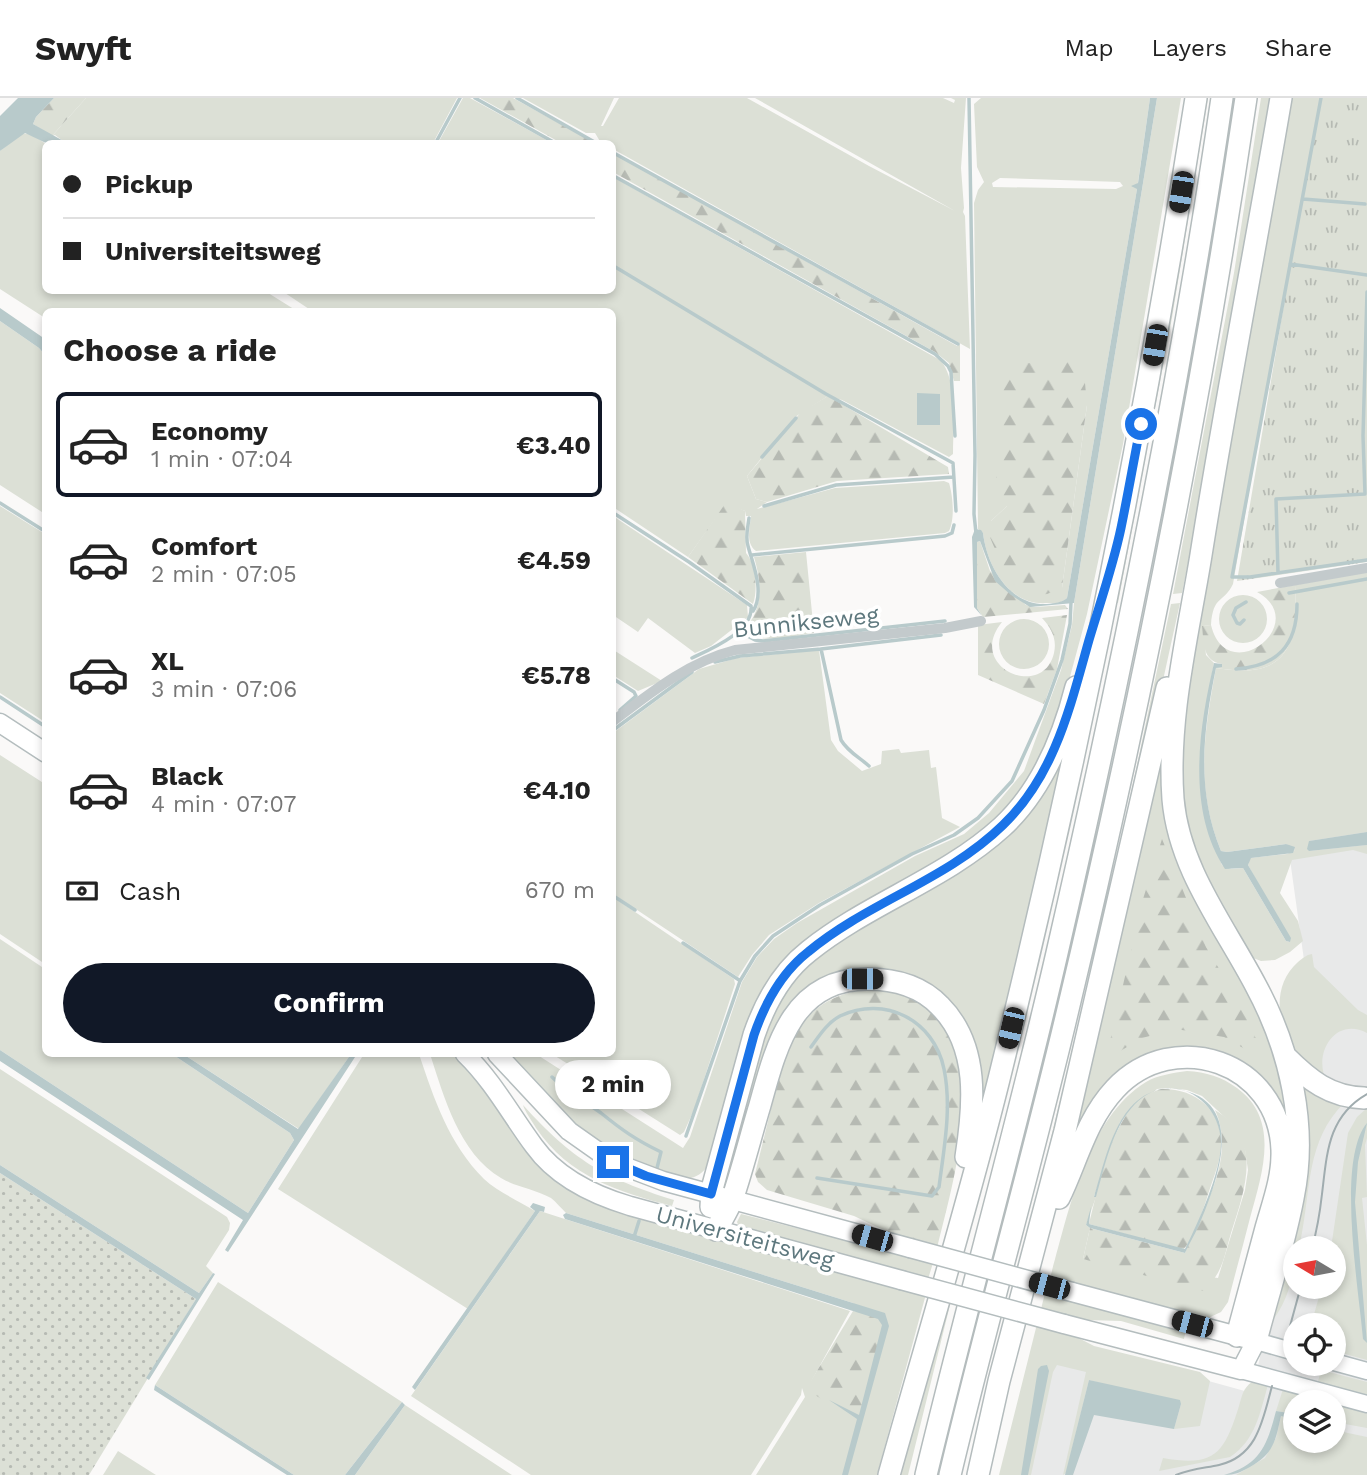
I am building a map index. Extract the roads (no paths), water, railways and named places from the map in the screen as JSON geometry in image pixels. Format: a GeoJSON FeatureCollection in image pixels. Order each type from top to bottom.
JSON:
{"type":"FeatureCollection","features":[{"type":"Feature","properties":{"kind":"highway"},"geometry":{"type":"LineString","coordinates":[[889,1475],[999,1081],[1073,766],[1153,358],[1196,98]]}},
{"type":"Feature","properties":{"kind":"highway"},"geometry":{"type":"LineString","coordinates":[[926,1475],[1057,956],[1108,725],[1175,383],[1222,98]]}},
{"type":"Feature","properties":{"kind":"highway"},"geometry":{"type":"LineString","coordinates":[[950,1475],[1065,1023],[1122,775],[1200,377],[1247,98]]}},
{"type":"Feature","properties":{"kind":"highway"},"geometry":{"type":"LineString","coordinates":[[1254,1341],[1293,1197],[1297,1128],[1293,1092],[1286,1057],[1272,1018],[1190,867],[1179,835],[1172,769],[1180,683],[1217,453],[1282,98]]}},
{"type":"Feature","properties":{"kind":"highway"},"geometry":{"type":"LineString","coordinates":[[978,1475],[999,1381],[1109,949],[1217,453]]}},
{"type":"Feature","properties":{"kind":"highway"},"geometry":{"type":"LineString","coordinates":[[711,1201],[754,1035],[761,1014],[780,981],[807,952],[849,924],[953,864],[1002,827],[1041,778],[1052,757],[1074,697],[1121,530]]}},
{"type":"Feature","properties":{"kind":"highway"},"geometry":{"type":"LineString","coordinates":[[716,1230],[732,1200],[773,1057],[788,1023],[800,1007],[843,982],[883,979],[903,983],[921,992],[951,1017],[967,1055],[972,1079],[971,1123],[943,1283]]}},
{"type":"Feature","properties":{"kind":"highway"},"geometry":{"type":"LineString","coordinates":[[1034,1250],[1096,1114],[1115,1089],[1144,1068],[1162,1060],[1195,1057],[1224,1063],[1243,1075],[1262,1093],[1277,1121],[1282,1149],[1254,1341]]}},
{"type":"Feature","properties":{"kind":"highway"},"geometry":{"type":"LineString","coordinates":[[1286,1057],[1313,1083],[1328,1091],[1364,1098]]}},
{"type":"Feature","properties":{"kind":"main road"},"geometry":{"type":"LineString","coordinates":[[0,723],[42,750]]}},
{"type":"Feature","properties":{"kind":"main road"},"geometry":{"type":"LineString","coordinates":[[0,737],[42,764]]}},
{"type":"Feature","properties":{"kind":"main road","name":"Universiteitsweg"},"geometry":{"type":"LineString","coordinates":[[468,1057],[482,1071],[535,1147],[568,1179],[606,1199],[1367,1404]]}},
{"type":"Feature","properties":{"kind":"main road","name":"Universiteitsweg"},"geometry":{"type":"LineString","coordinates":[[500,1057],[562,1124],[600,1154],[646,1176],[711,1201],[732,1200],[1283,1349]]}},
{"type":"Feature","properties":{"kind":"main road"},"geometry":{"type":"LineString","coordinates":[[711,1201],[716,1230]]}},
{"type":"Feature","properties":{"kind":"main road"},"geometry":{"type":"LineString","coordinates":[[1233,1368],[1254,1341]]}},
{"type":"Feature","properties":{"kind":"main road"},"geometry":{"type":"LineString","coordinates":[[1346,1365],[1367,1371]]}},
{"type":"Feature","properties":{"kind":"street"},"geometry":{"type":"LineString","coordinates":[[1280,583],[1367,568]]}},
{"type":"Feature","properties":{"kind":"street","name":"Bunnikseweg"},"geometry":{"type":"LineString","coordinates":[[616,719],[643,698],[711,656],[734,650],[945,628],[981,621]]}},
{"type":"Feature","properties":{"kind":"waterway"},"geometry":{"type":"LineString","coordinates":[[437,140],[460,98]]}},
{"type":"Feature","properties":{"kind":"waterway"},"geometry":{"type":"LineString","coordinates":[[475,98],[550,140]]}},
{"type":"Feature","properties":{"kind":"waterway"},"geometry":{"type":"LineString","coordinates":[[517,98],[591,140]]}},
{"type":"Feature","properties":{"kind":"waterway"},"geometry":{"type":"LineString","coordinates":[[969,98],[976,533]]}},
{"type":"Feature","properties":{"kind":"waterway"},"geometry":{"type":"LineString","coordinates":[[1321,98],[1232,577],[1250,577],[1367,560]]}},
{"type":"Feature","properties":{"kind":"waterway"},"geometry":{"type":"LineString","coordinates":[[616,154],[958,344]]}},
{"type":"Feature","properties":{"kind":"waterway"},"geometry":{"type":"LineString","coordinates":[[616,177],[935,354],[951,372],[955,436]]}},
{"type":"Feature","properties":{"kind":"waterway"},"geometry":{"type":"LineString","coordinates":[[1303,199],[1365,204]]}},
{"type":"Feature","properties":{"kind":"waterway"},"geometry":{"type":"LineString","coordinates":[[1290,264],[1367,275]]}},
{"type":"Feature","properties":{"kind":"waterway"},"geometry":{"type":"LineString","coordinates":[[616,267],[826,394],[953,463],[956,511]]}},
{"type":"Feature","properties":{"kind":"waterway"},"geometry":{"type":"LineString","coordinates":[[1278,573],[1276,499],[1365,494],[1363,436],[1367,292]]}},
{"type":"Feature","properties":{"kind":"waterway"},"geometry":{"type":"LineString","coordinates":[[762,457],[796,418]]}},
{"type":"Feature","properties":{"kind":"waterway"},"geometry":{"type":"LineString","coordinates":[[764,506],[836,485],[954,477]]}},
{"type":"Feature","properties":{"kind":"waterway"},"geometry":{"type":"LineString","coordinates":[[0,503],[42,529]]}},
{"type":"Feature","properties":{"kind":"waterway"},"geometry":{"type":"LineString","coordinates":[[616,515],[751,606],[750,615],[739,631],[692,658]]}},
{"type":"Feature","properties":{"kind":"waterway"},"geometry":{"type":"LineString","coordinates":[[749,518],[747,543],[758,587],[753,611]]}},
{"type":"Feature","properties":{"kind":"waterway"},"geometry":{"type":"LineString","coordinates":[[752,555],[945,536],[952,533],[954,525]]}},
{"type":"Feature","properties":{"kind":"waterway"},"geometry":{"type":"LineString","coordinates":[[1289,593],[1367,579]]}},
{"type":"Feature","properties":{"kind":"waterway"},"geometry":{"type":"LineString","coordinates":[[686,1136],[740,981],[755,956],[773,936],[820,905],[912,854],[954,835],[978,818],[1012,781],[1044,710],[1062,660],[1070,624],[1071,602]]}},
{"type":"Feature","properties":{"kind":"waterway"},"geometry":{"type":"LineString","coordinates":[[1244,620],[1240,624],[1237,623],[1233,615],[1236,608],[1246,602]]}},
{"type":"Feature","properties":{"kind":"waterway"},"geometry":{"type":"LineString","coordinates":[[1236,669],[1263,663],[1282,651],[1293,631],[1297,604]]}},
{"type":"Feature","properties":{"kind":"waterway"},"geometry":{"type":"LineString","coordinates":[[738,631],[763,641],[945,621]]}},
{"type":"Feature","properties":{"kind":"waterway"},"geometry":{"type":"LineString","coordinates":[[869,766],[841,740],[821,649],[941,635]]}},
{"type":"Feature","properties":{"kind":"waterway"},"geometry":{"type":"LineString","coordinates":[[715,662],[740,656],[821,649]]}},
{"type":"Feature","properties":{"kind":"waterway"},"geometry":{"type":"LineString","coordinates":[[616,728],[692,672]]}},
{"type":"Feature","properties":{"kind":"waterway"},"geometry":{"type":"LineString","coordinates":[[616,681],[636,696],[620,710]]}},
{"type":"Feature","properties":{"kind":"waterway"},"geometry":{"type":"LineString","coordinates":[[0,697],[42,724]]}},
{"type":"Feature","properties":{"kind":"waterway"},"geometry":{"type":"LineString","coordinates":[[616,898],[635,910]]}},
{"type":"Feature","properties":{"kind":"waterway"},"geometry":{"type":"LineString","coordinates":[[683,943],[739,980]]}},
{"type":"Feature","properties":{"kind":"waterway"},"geometry":{"type":"LineString","coordinates":[[811,1047],[831,1022],[857,1010],[874,1009],[905,1016],[919,1025],[939,1052],[947,1098],[939,1187],[932,1196],[817,1178]]}},
{"type":"Feature","properties":{"kind":"waterway"},"geometry":{"type":"LineString","coordinates":[[552,1077],[623,1130],[661,1152],[657,1168]]}},
{"type":"Feature","properties":{"kind":"waterway"},"geometry":{"type":"LineString","coordinates":[[634,1237],[639,1221]]}},
{"type":"Feature","properties":{"kind":"tram line"},"geometry":{"type":"LineString","coordinates":[[1315,1236],[1332,1137],[1344,1113],[1367,1094]]}},
{"type":"Feature","properties":{"kind":"tram line"},"geometry":{"type":"LineString","coordinates":[[1294,1313],[1297,1299]]}},
{"type":"Feature","properties":{"kind":"tram line"},"geometry":{"type":"LineString","coordinates":[[1176,1475],[1219,1465],[1242,1454],[1251,1445],[1262,1423],[1272,1386]]}}]}
